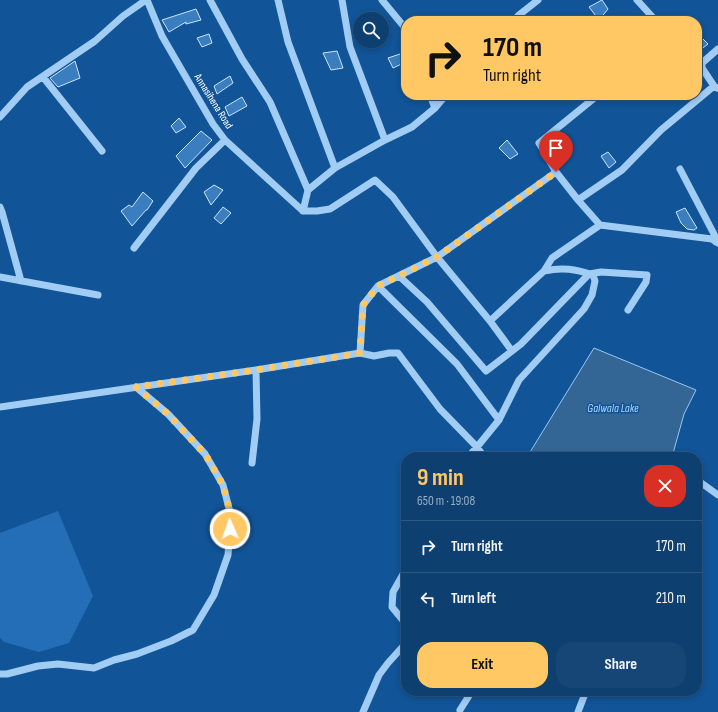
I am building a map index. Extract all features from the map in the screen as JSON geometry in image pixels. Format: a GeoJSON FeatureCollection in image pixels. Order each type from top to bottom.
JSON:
{"type":"FeatureCollection","features":[{"type":"Feature","properties":{"kind":"street"},"geometry":{"type":"LineString","coordinates":[[0,117],[27,87],[95,41],[122,16],[146,0]]}},
{"type":"Feature","properties":{"kind":"street","name":"Annasihena Road"},"geometry":{"type":"LineString","coordinates":[[146,0],[162,36],[213,124],[225,140],[303,211]]}},
{"type":"Feature","properties":{"kind":"street"},"geometry":{"type":"LineString","coordinates":[[210,0],[242,59],[270,102],[308,190],[303,211],[330,209],[376,180],[393,197],[437,257],[490,321],[512,351]]}},
{"type":"Feature","properties":{"kind":"street"},"geometry":{"type":"LineString","coordinates":[[278,0],[288,42],[335,168]]}},
{"type":"Feature","properties":{"kind":"street"},"geometry":{"type":"LineString","coordinates":[[342,0],[350,47],[385,140]]}},
{"type":"Feature","properties":{"kind":"street"},"geometry":{"type":"LineString","coordinates":[[382,0],[401,23]]}},
{"type":"Feature","properties":{"kind":"street"},"geometry":{"type":"LineString","coordinates":[[518,16],[538,0]]}},
{"type":"Feature","properties":{"kind":"street"},"geometry":{"type":"LineString","coordinates":[[637,0],[651,16]]}},
{"type":"Feature","properties":{"kind":"street"},"geometry":{"type":"LineString","coordinates":[[702,59],[718,49]]}},
{"type":"Feature","properties":{"kind":"street"},"geometry":{"type":"LineString","coordinates":[[702,68],[716,87],[702,98]]}},
{"type":"Feature","properties":{"kind":"street"},"geometry":{"type":"LineString","coordinates":[[43,77],[102,151]]}},
{"type":"Feature","properties":{"kind":"street"},"geometry":{"type":"LineString","coordinates":[[432,100],[435,108]]}},
{"type":"Feature","properties":{"kind":"street"},"geometry":{"type":"LineString","coordinates":[[308,190],[335,168],[385,140],[412,127],[435,108],[442,100]]}},
{"type":"Feature","properties":{"kind":"street"},"geometry":{"type":"LineString","coordinates":[[592,100],[540,143],[556,172],[600,225],[712,239],[717,242]]}},
{"type":"Feature","properties":{"kind":"street"},"geometry":{"type":"LineString","coordinates":[[578,200],[622,170],[661,130],[699,100]]}},
{"type":"Feature","properties":{"kind":"street"},"geometry":{"type":"LineString","coordinates":[[134,248],[196,168],[225,140]]}},
{"type":"Feature","properties":{"kind":"street"},"geometry":{"type":"LineString","coordinates":[[680,169],[717,242]]}},
{"type":"Feature","properties":{"kind":"street"},"geometry":{"type":"LineString","coordinates":[[360,353],[363,305],[378,286],[437,257],[556,172]]}},
{"type":"Feature","properties":{"kind":"street"},"geometry":{"type":"LineString","coordinates":[[0,206],[20,281]]}},
{"type":"Feature","properties":{"kind":"street"},"geometry":{"type":"LineString","coordinates":[[490,321],[544,271],[552,258],[600,225]]}},
{"type":"Feature","properties":{"kind":"street"},"geometry":{"type":"LineString","coordinates":[[472,452],[499,420],[519,380],[584,309],[592,295],[595,281],[593,275],[577,270],[555,269],[544,271]]}},
{"type":"Feature","properties":{"kind":"street"},"geometry":{"type":"LineString","coordinates":[[399,276],[427,302],[486,371],[521,344],[589,274],[601,272],[647,275],[646,282],[628,310]]}},
{"type":"Feature","properties":{"kind":"street"},"geometry":{"type":"LineString","coordinates":[[0,277],[98,296]]}},
{"type":"Feature","properties":{"kind":"street"},"geometry":{"type":"LineString","coordinates":[[378,286],[457,364],[499,420]]}},
{"type":"Feature","properties":{"kind":"street"},"geometry":{"type":"LineString","coordinates":[[0,407],[256,370],[360,353],[374,356],[389,352],[398,353],[440,409],[480,452]]}},
{"type":"Feature","properties":{"kind":"street"},"geometry":{"type":"LineString","coordinates":[[252,463],[257,419],[256,370]]}},
{"type":"Feature","properties":{"kind":"street"},"geometry":{"type":"LineString","coordinates":[[0,674],[8,674],[38,666],[58,664],[94,668],[114,660],[137,654],[171,641],[193,630],[214,595],[228,555],[231,516],[223,485],[205,454],[168,414],[136,387]]}},
{"type":"Feature","properties":{"kind":"street"},"geometry":{"type":"LineString","coordinates":[[702,483],[718,495]]}},
{"type":"Feature","properties":{"kind":"street"},"geometry":{"type":"LineString","coordinates":[[401,578],[393,592],[392,606],[401,618]]}},
{"type":"Feature","properties":{"kind":"street"},"geometry":{"type":"LineString","coordinates":[[363,712],[379,676],[401,649]]}},
{"type":"Feature","properties":{"kind":"street"},"geometry":{"type":"LineString","coordinates":[[460,710],[469,696]]}},
{"type":"Feature","properties":{"kind":"street"},"geometry":{"type":"LineString","coordinates":[[578,712],[584,696]]}},
{"type":"Feature","properties":{"kind":"shaded area"},"geometry":{"type":"Polygon","coordinates":[[[58,511],[93,596],[69,643],[39,652],[4,642],[0,638],[0,533],[58,511]]]}},
{"type":"Feature","properties":{"kind":"water","name":"Galwala Lake"},"geometry":{"type":"Polygon","coordinates":[[[594,348],[696,390],[684,414],[673,452],[530,452],[594,348]]]}},
{"type":"Feature","properties":{"kind":"building"},"geometry":{"type":"Polygon","coordinates":[[[602,0],[608,9],[602,16],[596,16],[589,7],[602,0]]]}},
{"type":"Feature","properties":{"kind":"building"},"geometry":{"type":"Polygon","coordinates":[[[196,9],[201,20],[186,24],[186,22],[169,32],[162,20],[196,9]]]}},
{"type":"Feature","properties":{"kind":"building"},"geometry":{"type":"Polygon","coordinates":[[[209,34],[212,43],[202,47],[197,38],[209,34]]]}},
{"type":"Feature","properties":{"kind":"building"},"geometry":{"type":"Polygon","coordinates":[[[702,38],[708,44],[702,48],[702,38]]]}},
{"type":"Feature","properties":{"kind":"building"},"geometry":{"type":"Polygon","coordinates":[[[337,51],[343,68],[331,70],[323,53],[337,51]]]}},
{"type":"Feature","properties":{"kind":"building"},"geometry":{"type":"Polygon","coordinates":[[[401,54],[401,64],[393,68],[388,58],[401,54]]]}},
{"type":"Feature","properties":{"kind":"building"},"geometry":{"type":"Polygon","coordinates":[[[75,61],[80,78],[58,87],[50,78],[75,61]]]}},
{"type":"Feature","properties":{"kind":"building"},"geometry":{"type":"Polygon","coordinates":[[[230,76],[233,83],[217,94],[214,86],[230,76]]]}},
{"type":"Feature","properties":{"kind":"building"},"geometry":{"type":"Polygon","coordinates":[[[242,97],[247,106],[229,116],[225,107],[242,97]]]}},
{"type":"Feature","properties":{"kind":"building"},"geometry":{"type":"Polygon","coordinates":[[[179,118],[186,127],[176,133],[171,126],[179,118]]]}},
{"type":"Feature","properties":{"kind":"building"},"geometry":{"type":"Polygon","coordinates":[[[201,131],[212,140],[185,168],[176,156],[201,131]]]}},
{"type":"Feature","properties":{"kind":"building"},"geometry":{"type":"Polygon","coordinates":[[[507,140],[518,154],[510,159],[499,148],[507,140]]]}},
{"type":"Feature","properties":{"kind":"building"},"geometry":{"type":"Polygon","coordinates":[[[608,152],[616,162],[609,168],[601,156],[608,152]]]}},
{"type":"Feature","properties":{"kind":"building"},"geometry":{"type":"Polygon","coordinates":[[[214,185],[223,190],[211,205],[204,192],[214,185]]]}},
{"type":"Feature","properties":{"kind":"building"},"geometry":{"type":"Polygon","coordinates":[[[143,192],[153,201],[132,226],[121,211],[129,205],[132,207],[143,192]]]}},
{"type":"Feature","properties":{"kind":"building"},"geometry":{"type":"Polygon","coordinates":[[[223,207],[231,213],[221,224],[214,218],[223,207]]]}},
{"type":"Feature","properties":{"kind":"building"},"geometry":{"type":"Polygon","coordinates":[[[685,208],[697,228],[694,230],[687,229],[681,223],[676,212],[685,208]]]}},
{"type":"Feature","properties":{"kind":"route"},"geometry":{"type":"LineString","coordinates":[[230,529],[231,516],[223,485],[205,454],[168,414],[136,387],[256,370],[360,353],[363,305],[378,286],[437,257],[556,172]]}}]}
